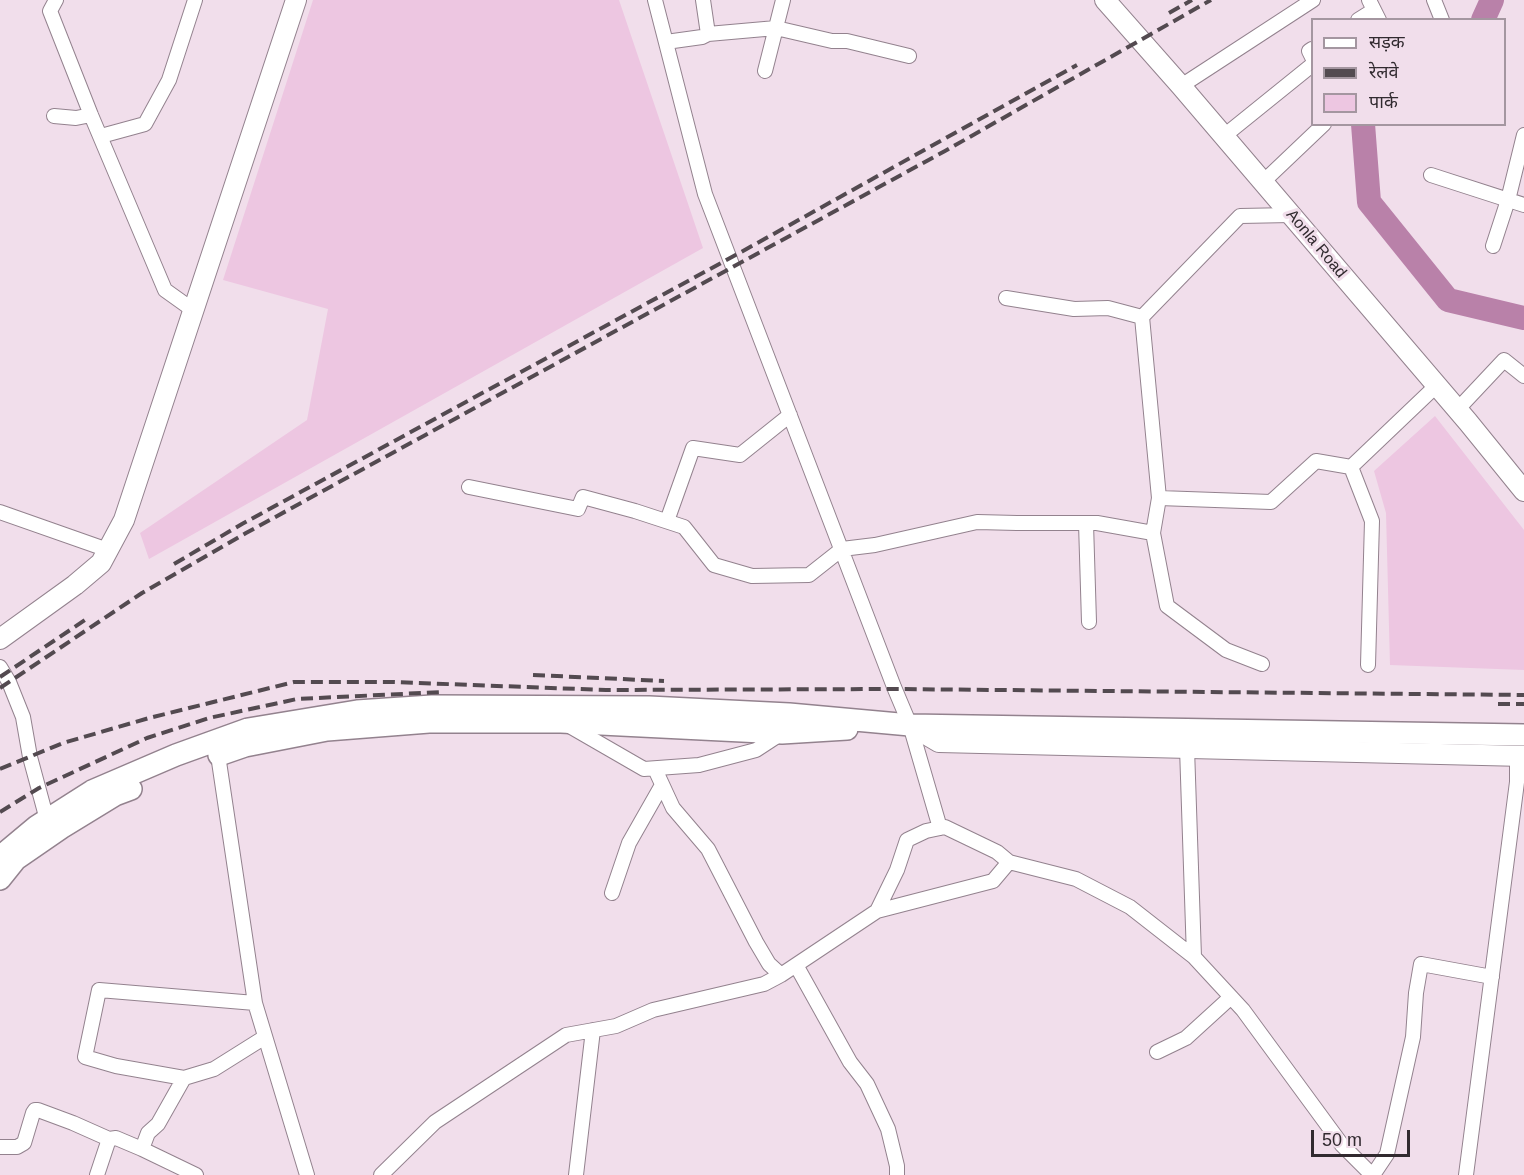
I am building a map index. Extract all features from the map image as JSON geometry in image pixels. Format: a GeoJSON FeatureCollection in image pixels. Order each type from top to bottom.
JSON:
{"type":"FeatureCollection","features":[{"type":"Feature","properties":{"kind":"main road"},"geometry":{"type":"LineString","coordinates":[[0,857],[37,826],[92,791],[176,755],[248,729],[357,711],[432,706],[649,707],[789,714],[910,725],[1524,735]]}},
{"type":"Feature","properties":{"kind":"main road"},"geometry":{"type":"LineString","coordinates":[[0,879],[16,859],[115,795],[181,768],[245,746],[327,730],[429,722],[561,722],[782,733],[910,725]]}},
{"type":"Feature","properties":{"kind":"street"},"geometry":{"type":"LineString","coordinates":[[101,136],[145,124],[169,80],[195,0]]}},
{"type":"Feature","properties":{"kind":"street"},"geometry":{"type":"LineString","coordinates":[[0,639],[75,585],[100,563],[124,520],[296,0]]}},
{"type":"Feature","properties":{"kind":"street"},"geometry":{"type":"LineString","coordinates":[[655,0],[705,194],[910,725],[940,828]]}},
{"type":"Feature","properties":{"kind":"street"},"geometry":{"type":"LineString","coordinates":[[704,0],[708,34]]}},
{"type":"Feature","properties":{"kind":"street"},"geometry":{"type":"LineString","coordinates":[[765,71],[783,0]]}},
{"type":"Feature","properties":{"kind":"street","name":"Aonla Road"},"geometry":{"type":"LineString","coordinates":[[1105,0],[1458,410],[1524,491]]}},
{"type":"Feature","properties":{"kind":"street"},"geometry":{"type":"LineString","coordinates":[[1181,86],[1313,0]]}},
{"type":"Feature","properties":{"kind":"street"},"geometry":{"type":"LineString","coordinates":[[1434,0],[1441,18]]}},
{"type":"Feature","properties":{"kind":"street"},"geometry":{"type":"LineString","coordinates":[[50,4],[91,115],[165,290],[193,310]]}},
{"type":"Feature","properties":{"kind":"street"},"geometry":{"type":"LineString","coordinates":[[1361,18],[1374,10]]}},
{"type":"Feature","properties":{"kind":"street"},"geometry":{"type":"LineString","coordinates":[[666,42],[702,37],[708,34],[776,28],[832,41],[847,41],[909,56]]}},
{"type":"Feature","properties":{"kind":"street"},"geometry":{"type":"LineString","coordinates":[[1224,136],[1311,66]]}},
{"type":"Feature","properties":{"kind":"street"},"geometry":{"type":"LineString","coordinates":[[54,116],[76,118],[91,115]]}},
{"type":"Feature","properties":{"kind":"street"},"geometry":{"type":"LineString","coordinates":[[1263,182],[1322,126]]}},
{"type":"Feature","properties":{"kind":"street"},"geometry":{"type":"LineString","coordinates":[[1493,246],[1508,200],[1524,135]]}},
{"type":"Feature","properties":{"kind":"street"},"geometry":{"type":"LineString","coordinates":[[1431,175],[1524,205]]}},
{"type":"Feature","properties":{"kind":"street"},"geometry":{"type":"LineString","coordinates":[[1262,664],[1226,650],[1167,606],[1153,533],[1159,498],[1142,317],[1240,216],[1291,215]]}},
{"type":"Feature","properties":{"kind":"street"},"geometry":{"type":"LineString","coordinates":[[1006,297],[1074,309],[1108,308],[1142,317]]}},
{"type":"Feature","properties":{"kind":"street"},"geometry":{"type":"LineString","coordinates":[[1458,410],[1504,360],[1524,376]]}},
{"type":"Feature","properties":{"kind":"street"},"geometry":{"type":"LineString","coordinates":[[1350,467],[1436,386]]}},
{"type":"Feature","properties":{"kind":"street"},"geometry":{"type":"LineString","coordinates":[[667,521],[693,448],[740,455],[790,415]]}},
{"type":"Feature","properties":{"kind":"street"},"geometry":{"type":"LineString","coordinates":[[1159,498],[1271,502],[1316,461],[1350,467]]}},
{"type":"Feature","properties":{"kind":"street"},"geometry":{"type":"LineString","coordinates":[[1350,467],[1371,521],[1368,665]]}},
{"type":"Feature","properties":{"kind":"street"},"geometry":{"type":"LineString","coordinates":[[469,487],[578,509],[583,497],[667,521],[684,527],[714,565],[752,576],[808,574],[842,549],[875,545],[977,522],[1097,523],[1153,533]]}},
{"type":"Feature","properties":{"kind":"street"},"geometry":{"type":"LineString","coordinates":[[0,512],[108,550]]}},
{"type":"Feature","properties":{"kind":"street"},"geometry":{"type":"LineString","coordinates":[[1086,523],[1089,622]]}},
{"type":"Feature","properties":{"kind":"street"},"geometry":{"type":"LineString","coordinates":[[0,667],[9,682],[23,717],[30,757],[47,819]]}},
{"type":"Feature","properties":{"kind":"street"},"geometry":{"type":"LineString","coordinates":[[561,722],[644,769],[699,765],[756,750],[782,733]]}},
{"type":"Feature","properties":{"kind":"street"},"geometry":{"type":"LineString","coordinates":[[910,725],[939,742],[1521,756],[1466,1175]]}},
{"type":"Feature","properties":{"kind":"street"},"geometry":{"type":"LineString","coordinates":[[1187,748],[1194,957]]}},
{"type":"Feature","properties":{"kind":"street"},"geometry":{"type":"LineString","coordinates":[[218,755],[255,1003],[307,1175]]}},
{"type":"Feature","properties":{"kind":"street"},"geometry":{"type":"LineString","coordinates":[[655,769],[673,808],[708,849],[756,942],[769,964],[781,975]]}},
{"type":"Feature","properties":{"kind":"street"},"geometry":{"type":"LineString","coordinates":[[612,893],[629,843],[662,785]]}},
{"type":"Feature","properties":{"kind":"street"},"geometry":{"type":"LineString","coordinates":[[877,911],[897,870],[907,840],[926,831],[945,827],[997,852],[1009,862],[1076,879],[1130,907],[1194,957],[1243,1010],[1342,1145],[1373,1175],[1388,1154],[1413,1037],[1416,993],[1421,964],[1492,977]]}},
{"type":"Feature","properties":{"kind":"street"},"geometry":{"type":"LineString","coordinates":[[381,1175],[435,1122],[566,1035],[616,1026],[653,1010],[764,984],[877,911],[993,881],[1009,862]]}},
{"type":"Feature","properties":{"kind":"street"},"geometry":{"type":"LineString","coordinates":[[796,965],[849,1062],[867,1084],[888,1129],[897,1175]]}},
{"type":"Feature","properties":{"kind":"street"},"geometry":{"type":"LineString","coordinates":[[255,1003],[99,990],[85,1057],[116,1066],[184,1078],[214,1069],[265,1037]]}},
{"type":"Feature","properties":{"kind":"street"},"geometry":{"type":"LineString","coordinates":[[1157,1052],[1186,1038],[1231,997]]}},
{"type":"Feature","properties":{"kind":"street"},"geometry":{"type":"LineString","coordinates":[[576,1175],[593,1030]]}},
{"type":"Feature","properties":{"kind":"street"},"geometry":{"type":"LineString","coordinates":[[142,1149],[148,1133],[158,1124],[184,1078]]}},
{"type":"Feature","properties":{"kind":"street"},"geometry":{"type":"LineString","coordinates":[[0,1147],[17,1146],[24,1143],[35,1110],[73,1123],[109,1140]]}},
{"type":"Feature","properties":{"kind":"street"},"geometry":{"type":"LineString","coordinates":[[97,1175],[109,1140],[116,1137],[195,1175]]}},
{"type":"Feature","properties":{"kind":"green space"},"geometry":{"type":"Polygon","coordinates":[[[313,0],[619,0],[703,248],[149,559],[140,533],[307,420],[328,309],[223,280],[313,0]]]}},
{"type":"Feature","properties":{"kind":"green space"},"geometry":{"type":"Polygon","coordinates":[[[1435,416],[1524,530],[1524,670],[1390,665],[1386,513],[1374,471],[1435,416]]]}},
{"type":"Feature","properties":{"kind":"waterway"},"geometry":{"type":"LineString","coordinates":[[1484,18],[1492,0]]}},
{"type":"Feature","properties":{"kind":"waterway"},"geometry":{"type":"LineString","coordinates":[[1363,126],[1369,202],[1448,300],[1524,318]]}},
{"type":"Feature","properties":{"kind":"railway"},"geometry":{"type":"LineString","coordinates":[[1169,13],[1192,0]]}},
{"type":"Feature","properties":{"kind":"railway"},"geometry":{"type":"LineString","coordinates":[[0,688],[142,593],[246,533],[945,151],[1211,0]]}},
{"type":"Feature","properties":{"kind":"railway"},"geometry":{"type":"LineString","coordinates":[[174,564],[242,524],[743,251],[1077,65]]}},
{"type":"Feature","properties":{"kind":"railway"},"geometry":{"type":"LineString","coordinates":[[0,677],[85,620]]}},
{"type":"Feature","properties":{"kind":"railway"},"geometry":{"type":"LineString","coordinates":[[533,675],[664,681]]}},
{"type":"Feature","properties":{"kind":"railway"},"geometry":{"type":"LineString","coordinates":[[0,769],[63,743],[149,718],[294,682],[392,682],[606,690],[895,689],[1524,695]]}},
{"type":"Feature","properties":{"kind":"railway"},"geometry":{"type":"LineString","coordinates":[[0,812],[39,788],[147,738],[209,718],[297,699],[442,692]]}},
{"type":"Feature","properties":{"kind":"railway"},"geometry":{"type":"LineString","coordinates":[[1498,704],[1524,704]]}}]}
